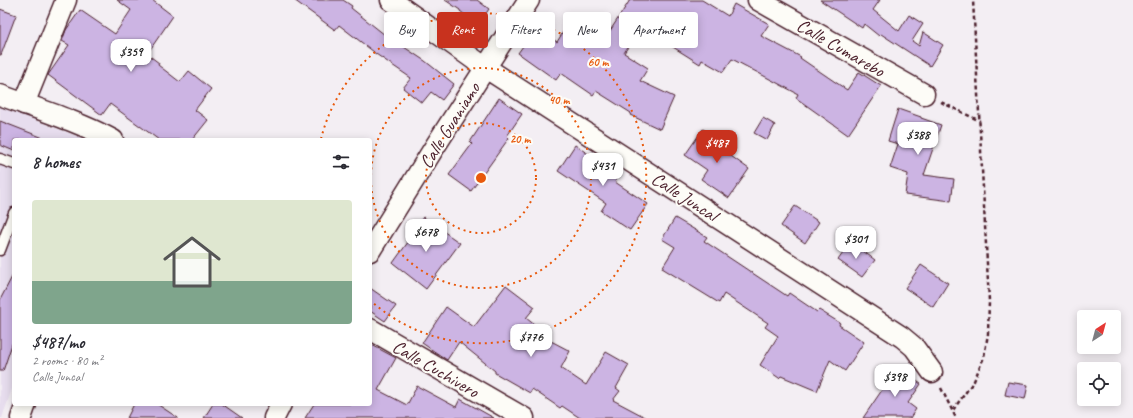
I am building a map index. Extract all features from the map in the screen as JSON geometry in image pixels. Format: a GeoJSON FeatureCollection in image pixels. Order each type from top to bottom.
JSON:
{"type":"FeatureCollection","features":[{"type":"Feature","properties":{"kind":"street"},"geometry":{"type":"LineString","coordinates":[[24,104],[66,0]]}},
{"type":"Feature","properties":{"kind":"street","name":"Calle Juncal"},"geometry":{"type":"LineString","coordinates":[[391,0],[486,68],[902,336],[914,347],[932,372]]}},
{"type":"Feature","properties":{"kind":"street","name":"Calle Guaniamo"},"geometry":{"type":"LineString","coordinates":[[372,248],[529,0]]}},
{"type":"Feature","properties":{"kind":"street","name":"Calle Cumarebo"},"geometry":{"type":"LineString","coordinates":[[758,0],[924,94]]}},
{"type":"Feature","properties":{"kind":"street"},"geometry":{"type":"LineString","coordinates":[[0,95],[72,122],[109,138]]}},
{"type":"Feature","properties":{"kind":"street","name":"Calle Cuchivero"},"geometry":{"type":"LineString","coordinates":[[372,330],[524,418]]}},
{"type":"Feature","properties":{"kind":"street"},"geometry":{"type":"LineString","coordinates":[[21,418],[25,406]]}},
{"type":"Feature","properties":{"kind":"street"},"geometry":{"type":"LineString","coordinates":[[274,418],[280,406]]}},
{"type":"Feature","properties":{"kind":"lane"},"geometry":{"type":"LineString","coordinates":[[0,159],[12,163]]}},
{"type":"Feature","properties":{"kind":"lane"},"geometry":{"type":"LineString","coordinates":[[0,250],[12,218]]}},
{"type":"Feature","properties":{"kind":"path"},"geometry":{"type":"LineString","coordinates":[[953,410],[974,381],[984,356],[988,334],[989,301],[974,0]]}},
{"type":"Feature","properties":{"kind":"path"},"geometry":{"type":"LineString","coordinates":[[924,94],[980,121]]}},
{"type":"Feature","properties":{"kind":"path"},"geometry":{"type":"LineString","coordinates":[[932,372],[956,418]]}},
{"type":"Feature","properties":{"kind":"shaded area"},"geometry":{"type":"Polygon","coordinates":[[[0,107],[82,138],[12,138],[12,389],[2,418],[0,418],[0,107]]]}},
{"type":"Feature","properties":{"kind":"building"},"geometry":{"type":"Polygon","coordinates":[[[117,0],[152,0],[173,16],[147,54],[159,63],[158,65],[180,82],[189,71],[211,89],[195,110],[208,120],[194,138],[156,138],[110,104],[102,115],[48,75],[69,45],[62,41],[66,30],[80,10],[115,34],[131,10],[117,0]]]}},
{"type":"Feature","properties":{"kind":"building"},"geometry":{"type":"Polygon","coordinates":[[[294,0],[343,0],[384,34],[384,48],[406,48],[454,84],[442,100],[431,92],[422,103],[403,88],[411,78],[373,52],[339,25],[335,30],[294,0]]]}},
{"type":"Feature","properties":{"kind":"building"},"geometry":{"type":"Polygon","coordinates":[[[445,0],[477,0],[489,9],[487,12],[461,12],[445,0]]]}},
{"type":"Feature","properties":{"kind":"building"},"geometry":{"type":"Polygon","coordinates":[[[630,0],[702,0],[728,16],[734,4],[769,24],[761,36],[801,57],[800,58],[847,90],[859,72],[881,86],[848,135],[796,98],[798,94],[732,59],[723,72],[702,60],[700,64],[674,48],[698,48],[698,12],[622,12],[630,0]]]}},
{"type":"Feature","properties":{"kind":"building"},"geometry":{"type":"Polygon","coordinates":[[[820,0],[880,0],[873,10],[899,31],[909,15],[923,24],[912,41],[919,46],[923,32],[943,45],[930,66],[881,34],[879,36],[864,24],[862,28],[820,0]]]}},
{"type":"Feature","properties":{"kind":"building"},"geometry":{"type":"Polygon","coordinates":[[[0,9],[16,15],[1,55],[0,55],[0,9]]]}},
{"type":"Feature","properties":{"kind":"building"},"geometry":{"type":"Polygon","coordinates":[[[619,17],[619,48],[627,48],[624,53],[648,68],[640,81],[674,97],[660,129],[630,115],[631,113],[596,91],[593,95],[561,73],[556,80],[518,53],[522,48],[555,48],[555,41],[557,42],[563,32],[563,48],[611,48],[611,29],[619,17]]]}},
{"type":"Feature","properties":{"kind":"building"},"geometry":{"type":"Polygon","coordinates":[[[499,98],[522,114],[507,136],[509,138],[471,191],[449,175],[472,144],[470,142],[499,98]]]}},
{"type":"Feature","properties":{"kind":"building"},"geometry":{"type":"Polygon","coordinates":[[[898,109],[941,125],[924,175],[954,179],[951,201],[905,195],[908,174],[890,168],[898,144],[888,141],[898,109]]]}},
{"type":"Feature","properties":{"kind":"building"},"geometry":{"type":"Polygon","coordinates":[[[763,118],[775,125],[767,140],[754,133],[763,118]]]}},
{"type":"Feature","properties":{"kind":"building"},"geometry":{"type":"Polygon","coordinates":[[[0,121],[43,138],[12,138],[12,150],[0,145],[0,121]]]}},
{"type":"Feature","properties":{"kind":"building"},"geometry":{"type":"Polygon","coordinates":[[[703,129],[721,141],[717,146],[749,169],[729,198],[701,179],[707,170],[685,155],[703,129]]]}},
{"type":"Feature","properties":{"kind":"building"},"geometry":{"type":"Polygon","coordinates":[[[575,145],[619,175],[615,182],[648,204],[630,230],[601,211],[606,203],[558,171],[575,145]]]}},
{"type":"Feature","properties":{"kind":"building"},"geometry":{"type":"Polygon","coordinates":[[[795,206],[819,222],[805,243],[781,226],[795,206]]]}},
{"type":"Feature","properties":{"kind":"building"},"geometry":{"type":"Polygon","coordinates":[[[423,217],[460,243],[426,289],[393,263],[411,238],[409,237],[423,217]]]}},
{"type":"Feature","properties":{"kind":"building"},"geometry":{"type":"Polygon","coordinates":[[[675,218],[707,237],[704,241],[787,296],[789,293],[817,312],[819,310],[840,323],[839,325],[864,342],[845,371],[830,360],[817,391],[781,376],[779,378],[760,365],[778,336],[765,327],[768,323],[724,294],[719,303],[662,268],[675,247],[662,239],[675,218]]]}},
{"type":"Feature","properties":{"kind":"building"},"geometry":{"type":"Polygon","coordinates":[[[851,242],[875,260],[862,277],[838,260],[851,242]]]}},
{"type":"Feature","properties":{"kind":"building"},"geometry":{"type":"Polygon","coordinates":[[[921,265],[948,283],[933,307],[905,288],[921,265]]]}},
{"type":"Feature","properties":{"kind":"building"},"geometry":{"type":"Polygon","coordinates":[[[12,277],[12,344],[3,371],[0,371],[0,300],[12,277]]]}},
{"type":"Feature","properties":{"kind":"building"},"geometry":{"type":"Polygon","coordinates":[[[506,285],[535,307],[526,318],[536,326],[532,331],[570,351],[561,368],[586,385],[606,352],[629,365],[616,388],[620,391],[613,400],[647,418],[580,418],[562,406],[560,408],[532,389],[530,393],[495,373],[495,371],[459,342],[447,360],[422,343],[446,307],[474,327],[506,285]]]}},
{"type":"Feature","properties":{"kind":"building"},"geometry":{"type":"Polygon","coordinates":[[[372,289],[396,306],[385,321],[372,312],[372,289]]]}},
{"type":"Feature","properties":{"kind":"building"},"geometry":{"type":"Polygon","coordinates":[[[372,345],[396,358],[378,390],[407,405],[417,386],[456,407],[460,399],[494,418],[305,418],[313,406],[372,406],[372,345]]]}},
{"type":"Feature","properties":{"kind":"building"},"geometry":{"type":"Polygon","coordinates":[[[897,368],[921,384],[908,403],[916,409],[910,418],[863,418],[897,368]]]}},
{"type":"Feature","properties":{"kind":"building"},"geometry":{"type":"Polygon","coordinates":[[[1008,382],[1028,385],[1025,399],[1005,395],[1008,382]]]}},
{"type":"Feature","properties":{"kind":"building"},"geometry":{"type":"Polygon","coordinates":[[[133,406],[160,406],[178,418],[127,418],[133,406]]]}},
{"type":"Feature","properties":{"kind":"building"},"geometry":{"type":"Polygon","coordinates":[[[212,406],[225,406],[242,418],[204,418],[212,406]]]}}]}
